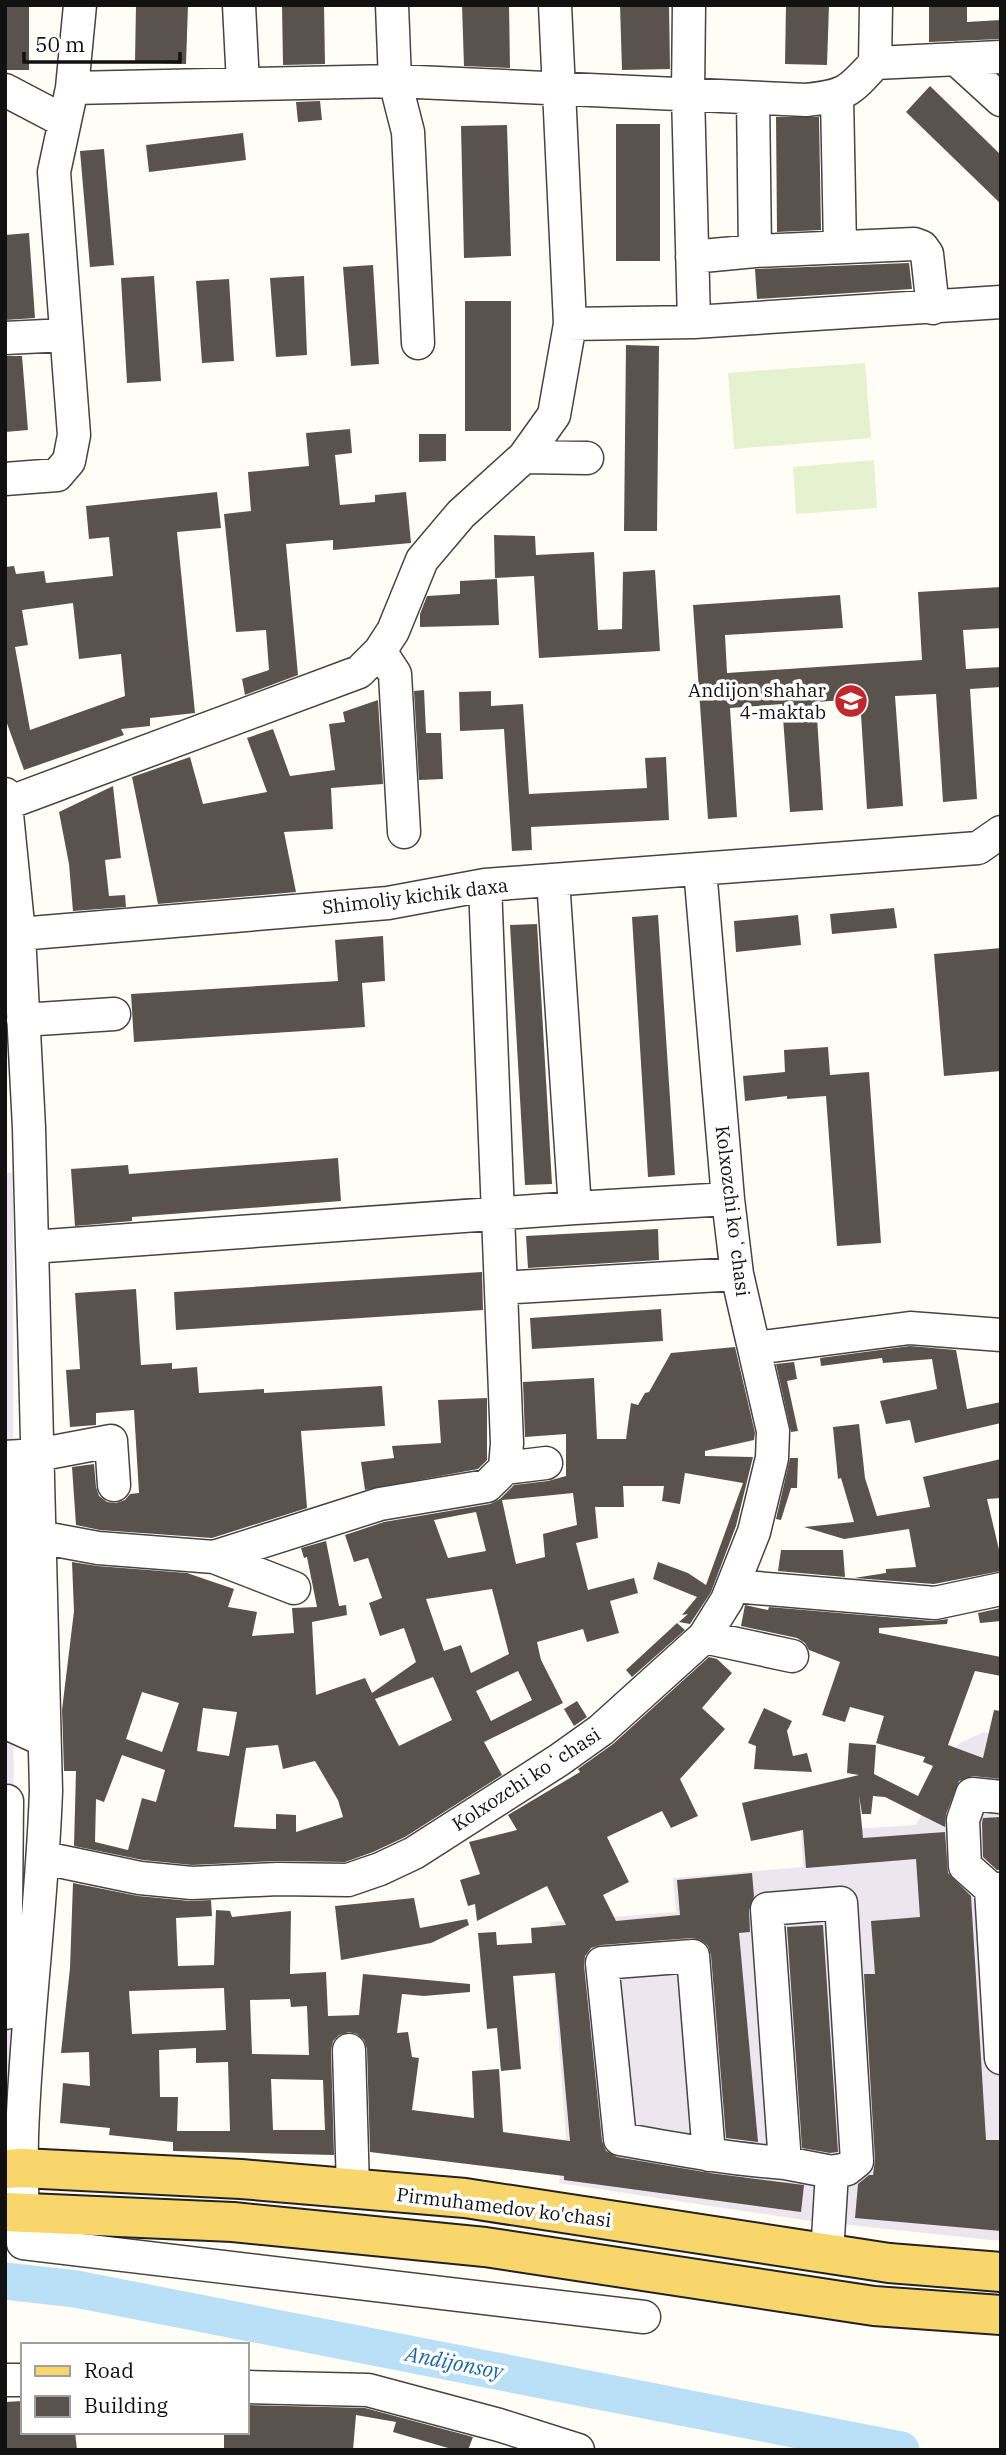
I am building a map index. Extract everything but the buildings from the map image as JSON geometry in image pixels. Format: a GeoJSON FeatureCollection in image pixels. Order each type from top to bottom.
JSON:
{"type":"FeatureCollection","features":[{"type":"Feature","properties":{"kind":"main road","name":"Pirmuhamedov ko'chasi"},"geometry":{"type":"LineString","coordinates":[[14,2168],[241,2179],[464,2199],[888,2263],[1001,2272]]}},
{"type":"Feature","properties":{"kind":"main road"},"geometry":{"type":"LineString","coordinates":[[14,2212],[233,2222],[485,2247],[874,2306],[1001,2315]]}},
{"type":"Feature","properties":{"kind":"street"},"geometry":{"type":"LineString","coordinates":[[5,479],[57,475],[69,461],[74,435],[54,172],[72,88],[80,5]]}},
{"type":"Feature","properties":{"kind":"street"},"geometry":{"type":"LineString","coordinates":[[239,5],[243,84]]}},
{"type":"Feature","properties":{"kind":"street"},"geometry":{"type":"LineString","coordinates":[[392,5],[395,81],[408,132],[418,343]]}},
{"type":"Feature","properties":{"kind":"street"},"geometry":{"type":"LineString","coordinates":[[555,5],[570,324],[554,415],[524,457],[461,514],[422,560],[393,631],[380,651],[359,672],[6,801],[19,934],[23,1020],[17,1129],[32,1247],[46,1791],[44,1858],[14,2168],[14,2212],[23,2243],[644,2317]]}},
{"type":"Feature","properties":{"kind":"street"},"geometry":{"type":"LineString","coordinates":[[690,5],[688,94],[694,322]]}},
{"type":"Feature","properties":{"kind":"street"},"geometry":{"type":"LineString","coordinates":[[72,88],[395,81],[806,100],[837,97],[857,83],[875,63],[876,5]]}},
{"type":"Feature","properties":{"kind":"street"},"geometry":{"type":"LineString","coordinates":[[875,63],[1001,57]]}},
{"type":"Feature","properties":{"kind":"street"},"geometry":{"type":"LineString","coordinates":[[956,59],[1001,100]]}},
{"type":"Feature","properties":{"kind":"street"},"geometry":{"type":"LineString","coordinates":[[5,90],[64,121]]}},
{"type":"Feature","properties":{"kind":"street"},"geometry":{"type":"LineString","coordinates":[[837,97],[840,247]]}},
{"type":"Feature","properties":{"kind":"street"},"geometry":{"type":"LineString","coordinates":[[753,98],[755,251]]}},
{"type":"Feature","properties":{"kind":"street"},"geometry":{"type":"LineString","coordinates":[[692,257],[755,251],[914,244],[922,247],[927,254],[933,308]]}},
{"type":"Feature","properties":{"kind":"street"},"geometry":{"type":"LineString","coordinates":[[570,324],[694,322],[1001,302]]}},
{"type":"Feature","properties":{"kind":"street"},"geometry":{"type":"LineString","coordinates":[[5,338],[66,335]]}},
{"type":"Feature","properties":{"kind":"street"},"geometry":{"type":"LineString","coordinates":[[524,457],[587,458]]}},
{"type":"Feature","properties":{"kind":"street"},"geometry":{"type":"LineString","coordinates":[[380,651],[396,674],[404,832]]}},
{"type":"Feature","properties":{"kind":"street","name":"Shimoliy kichik daxa"},"geometry":{"type":"LineString","coordinates":[[19,934],[388,903],[485,885],[978,848],[1001,832]]}},
{"type":"Feature","properties":{"kind":"street","name":"Kolxozchi koʻchasi"},"geometry":{"type":"LineString","coordinates":[[44,1858],[140,1878],[192,1883],[278,1878],[348,1880],[414,1853],[559,1760],[601,1730],[704,1637],[727,1600],[754,1532],[772,1458],[773,1431],[737,1274],[728,1199],[700,869]]}},
{"type":"Feature","properties":{"kind":"street"},"geometry":{"type":"LineString","coordinates":[[553,880],[575,1208]]}},
{"type":"Feature","properties":{"kind":"street"},"geometry":{"type":"LineString","coordinates":[[485,885],[507,1443],[505,1468]]}},
{"type":"Feature","properties":{"kind":"street"},"geometry":{"type":"LineString","coordinates":[[23,1020],[114,1014]]}},
{"type":"Feature","properties":{"kind":"street"},"geometry":{"type":"LineString","coordinates":[[32,1247],[728,1199]]}},
{"type":"Feature","properties":{"kind":"street"},"geometry":{"type":"LineString","coordinates":[[501,1288],[737,1274]]}},
{"type":"Feature","properties":{"kind":"street"},"geometry":{"type":"LineString","coordinates":[[755,1348],[910,1328],[1001,1335]]}},
{"type":"Feature","properties":{"kind":"street"},"geometry":{"type":"LineString","coordinates":[[44,1741],[9,1726],[7,1490],[16,1478],[37,1465],[111,1440],[114,1485]]}},
{"type":"Feature","properties":{"kind":"street"},"geometry":{"type":"LineString","coordinates":[[5,1457],[37,1465]]}},
{"type":"Feature","properties":{"kind":"street"},"geometry":{"type":"LineString","coordinates":[[214,1557],[380,1504],[487,1486],[505,1468],[547,1463]]}},
{"type":"Feature","properties":{"kind":"street"},"geometry":{"type":"LineString","coordinates":[[39,1537],[98,1548],[214,1557],[294,1588]]}},
{"type":"Feature","properties":{"kind":"street"},"geometry":{"type":"LineString","coordinates":[[733,1586],[935,1603],[1001,1589]]}},
{"type":"Feature","properties":{"kind":"street"},"geometry":{"type":"LineString","coordinates":[[704,1637],[792,1656]]}},
{"type":"Feature","properties":{"kind":"street"},"geometry":{"type":"LineString","coordinates":[[5,2013],[6,1801],[46,1791]]}},
{"type":"Feature","properties":{"kind":"street"},"geometry":{"type":"LineString","coordinates":[[1001,1797],[972,1794],[963,1819],[965,1866],[996,1889],[1001,2058]]}},
{"type":"Feature","properties":{"kind":"street"},"geometry":{"type":"LineString","coordinates":[[709,2155],[693,1956],[602,1963],[620,2139],[709,2155],[785,2163],[832,2172],[847,2169],[857,2161],[841,1903],[767,1909],[785,2163]]}},
{"type":"Feature","properties":{"kind":"street"},"geometry":{"type":"LineString","coordinates":[[349,2050],[353,2189]]}},
{"type":"Feature","properties":{"kind":"street"},"geometry":{"type":"LineString","coordinates":[[5,2060],[8,2133],[5,2133]]}},
{"type":"Feature","properties":{"kind":"street"},"geometry":{"type":"LineString","coordinates":[[827,2254],[832,2172]]}},
{"type":"Feature","properties":{"kind":"street"},"geometry":{"type":"LineString","coordinates":[[248,2386],[368,2390],[499,2425],[578,2450]]}},
{"type":"Feature","properties":{"kind":"shaded area"},"geometry":{"type":"Polygon","coordinates":[[[5,1173],[13,1173],[14,2136],[5,2141],[5,1173]]]}},
{"type":"Feature","properties":{"kind":"shaded area"},"geometry":{"type":"Polygon","coordinates":[[[983,1732],[1001,1736],[1001,2241],[811,2221],[559,2183],[566,2138],[550,1922],[676,1912],[673,1878],[803,1867],[801,1832],[916,1825],[958,1744],[983,1732]]]}},
{"type":"Feature","properties":{"kind":"green space"},"geometry":{"type":"Polygon","coordinates":[[[865,363],[871,438],[734,449],[728,373],[865,363]]]}},
{"type":"Feature","properties":{"kind":"green space"},"geometry":{"type":"Polygon","coordinates":[[[874,460],[877,508],[796,514],[793,467],[874,460]]]}},
{"type":"Feature","properties":{"kind":"waterway","name":"Andijonsoy"},"geometry":{"type":"LineString","coordinates":[[5,2281],[76,2289],[901,2450]]}},
{"type":"Feature","properties":{"kind":"place","name":"Andijon shahar 4-maktab"},"geometry":{"type":"Point","coordinates":[851,701]}}]}
